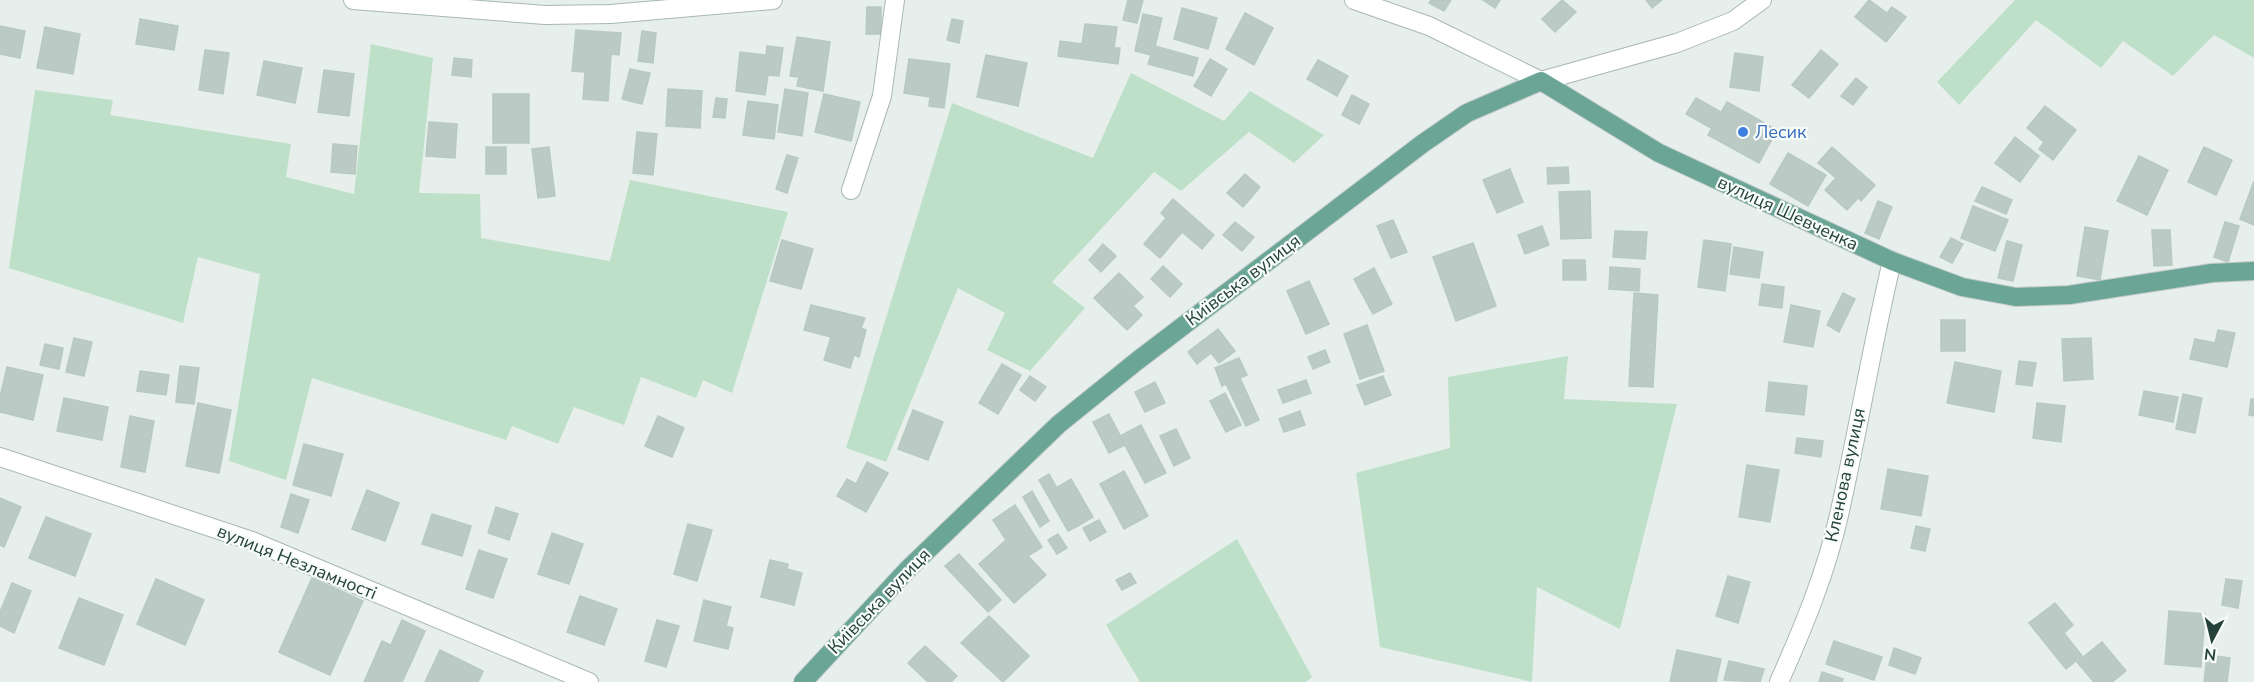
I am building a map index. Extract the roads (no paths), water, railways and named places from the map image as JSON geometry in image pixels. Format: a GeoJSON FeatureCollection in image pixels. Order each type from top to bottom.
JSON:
{"type":"FeatureCollection","features":[{"type":"Feature","properties":{"kind":"main road","name":"вулиця Шевченка"},"geometry":{"type":"LineString","coordinates":[[1541,81],[1659,153],[1892,261],[1962,287],[2016,297],[2069,295],[2212,273],[2254,272]]}},
{"type":"Feature","properties":{"kind":"main road","name":"Київська вулиця"},"geometry":{"type":"LineString","coordinates":[[803,682],[908,569],[1068,417],[1422,144],[1467,113],[1541,81]]}},
{"type":"Feature","properties":{"kind":"street"},"geometry":{"type":"LineString","coordinates":[[353,0],[545,15],[611,14],[772,0]]}},
{"type":"Feature","properties":{"kind":"street"},"geometry":{"type":"LineString","coordinates":[[851,190],[882,96],[895,0]]}},
{"type":"Feature","properties":{"kind":"street","name":"вулиця Шевченка"},"geometry":{"type":"LineString","coordinates":[[1354,0],[1429,26],[1541,81]]}},
{"type":"Feature","properties":{"kind":"street","name":"Київська вулиця"},"geometry":{"type":"LineString","coordinates":[[1541,81],[1677,44],[1733,21],[1762,0]]}},
{"type":"Feature","properties":{"kind":"street","name":"Кленова вулиця"},"geometry":{"type":"LineString","coordinates":[[1779,682],[1808,615],[1839,517],[1871,349],[1892,261]]}},
{"type":"Feature","properties":{"kind":"street","name":"вулиця Незламності"},"geometry":{"type":"LineString","coordinates":[[0,458],[252,541],[589,682]]}},
{"type":"Feature","properties":{"kind":"place","name":"Лесик"},"geometry":{"type":"Point","coordinates":[1743,132]}}]}
